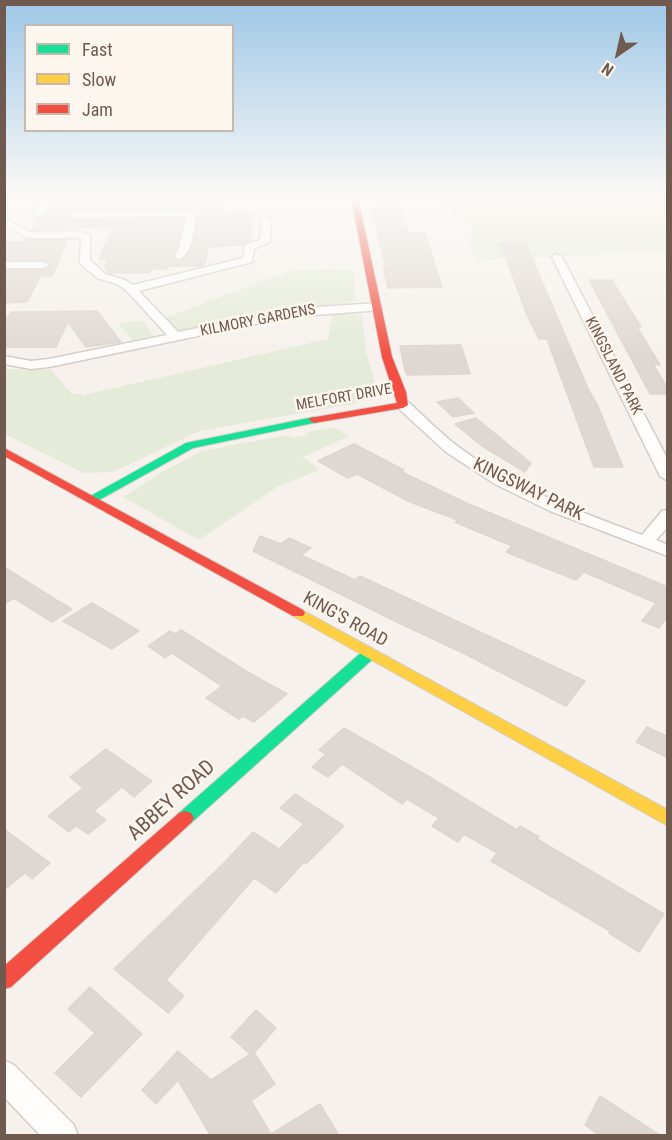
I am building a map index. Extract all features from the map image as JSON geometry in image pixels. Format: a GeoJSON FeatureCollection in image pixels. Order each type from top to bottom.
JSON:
{"type":"FeatureCollection","features":[{"type":"Feature","properties":{"kind":"street","name":"KILMORY GARDENS"},"geometry":{"type":"LineString","coordinates":[[85,251],[84,261],[101,276],[121,282],[130,289],[176,337]]}},
{"type":"Feature","properties":{"kind":"street"},"geometry":{"type":"LineString","coordinates":[[179,256],[183,251]]}},
{"type":"Feature","properties":{"kind":"street"},"geometry":{"type":"LineString","coordinates":[[130,289],[248,260],[249,251]]}},
{"type":"Feature","properties":{"kind":"street","name":"MELFORT DRIVE"},"geometry":{"type":"LineString","coordinates":[[93,498],[190,445],[221,436],[404,405],[402,391],[388,360],[367,251]]}},
{"type":"Feature","properties":{"kind":"street","name":"KINGSLAND PARK"},"geometry":{"type":"LineString","coordinates":[[557,257],[662,450],[668,476]]}},
{"type":"Feature","properties":{"kind":"street"},"geometry":{"type":"LineString","coordinates":[[4,265],[43,264]]}},
{"type":"Feature","properties":{"kind":"street","name":"KILMORY GARDENS"},"geometry":{"type":"LineString","coordinates":[[4,360],[31,365],[50,363],[289,313],[328,308],[377,307]]}},
{"type":"Feature","properties":{"kind":"street","name":"KINGSWAY PARK"},"geometry":{"type":"LineString","coordinates":[[404,405],[449,448],[472,464],[548,503],[668,551]]}},
{"type":"Feature","properties":{"kind":"street","name":"KING'S ROAD"},"geometry":{"type":"LineString","coordinates":[[4,452],[93,498],[668,819]]}},
{"type":"Feature","properties":{"kind":"street"},"geometry":{"type":"LineString","coordinates":[[646,542],[668,515]]}},
{"type":"Feature","properties":{"kind":"street","name":"ABBEY ROAD"},"geometry":{"type":"LineString","coordinates":[[4,980],[369,654]]}},
{"type":"Feature","properties":{"kind":"street"},"geometry":{"type":"LineString","coordinates":[[4,1075],[63,1136]]}},
{"type":"Feature","properties":{"kind":"green space"},"geometry":{"type":"Polygon","coordinates":[[[471,251],[667,251],[667,252],[476,260],[471,251]]]}},
{"type":"Feature","properties":{"kind":"green space"},"geometry":{"type":"Polygon","coordinates":[[[346,269],[353,271],[356,300],[344,304],[287,309],[188,331],[179,330],[164,318],[289,271],[346,269]]]}},
{"type":"Feature","properties":{"kind":"green space"},"geometry":{"type":"Polygon","coordinates":[[[341,312],[362,316],[367,356],[377,389],[371,399],[200,431],[113,472],[84,473],[5,434],[4,369],[51,370],[71,393],[84,395],[328,339],[332,316],[341,312]]]}},
{"type":"Feature","properties":{"kind":"green space"},"geometry":{"type":"Polygon","coordinates":[[[144,321],[154,337],[133,341],[118,323],[144,321]]]}},
{"type":"Feature","properties":{"kind":"green space"},"geometry":{"type":"Polygon","coordinates":[[[334,427],[349,436],[303,457],[319,470],[277,487],[199,540],[123,497],[164,471],[202,451],[288,435],[292,438],[308,435],[307,432],[334,427]]]}},
{"type":"Feature","properties":{"kind":"building"},"geometry":{"type":"Polygon","coordinates":[[[4,251],[63,251],[52,276],[41,276],[27,302],[4,303],[4,270],[43,270],[51,266],[43,260],[4,260],[4,251]]]}},
{"type":"Feature","properties":{"kind":"building"},"geometry":{"type":"Polygon","coordinates":[[[102,251],[175,251],[172,256],[180,261],[188,251],[207,251],[203,266],[168,266],[167,269],[151,269],[150,273],[110,273],[106,271],[107,267],[104,267],[108,259],[99,259],[102,251]]]}},
{"type":"Feature","properties":{"kind":"building"},"geometry":{"type":"Polygon","coordinates":[[[382,251],[431,251],[442,287],[388,288],[383,267],[386,267],[382,251]]]}},
{"type":"Feature","properties":{"kind":"building"},"geometry":{"type":"Polygon","coordinates":[[[529,251],[623,467],[594,467],[547,339],[539,339],[526,313],[504,252],[529,251]]]}},
{"type":"Feature","properties":{"kind":"building"},"geometry":{"type":"Polygon","coordinates":[[[589,280],[612,280],[641,327],[637,327],[660,365],[653,364],[668,389],[668,394],[650,394],[589,280]]]}},
{"type":"Feature","properties":{"kind":"building"},"geometry":{"type":"Polygon","coordinates":[[[97,311],[121,342],[86,347],[68,322],[56,347],[4,347],[4,323],[11,312],[97,311]]]}},
{"type":"Feature","properties":{"kind":"building"},"geometry":{"type":"Polygon","coordinates":[[[461,345],[470,374],[407,375],[400,346],[461,345]]]}},
{"type":"Feature","properties":{"kind":"building"},"geometry":{"type":"Polygon","coordinates":[[[458,398],[474,413],[453,417],[437,402],[458,398]]]}},
{"type":"Feature","properties":{"kind":"building"},"geometry":{"type":"Polygon","coordinates":[[[476,418],[531,463],[525,472],[482,446],[455,424],[476,418]]]}},
{"type":"Feature","properties":{"kind":"building"},"geometry":{"type":"Polygon","coordinates":[[[354,444],[404,470],[402,472],[464,502],[668,587],[668,616],[659,628],[642,621],[656,603],[584,572],[576,580],[506,552],[512,546],[455,522],[458,520],[410,502],[357,474],[348,478],[318,461],[354,444]]]}},
{"type":"Feature","properties":{"kind":"building"},"geometry":{"type":"Polygon","coordinates":[[[260,536],[281,544],[289,538],[311,548],[301,555],[355,580],[360,576],[585,681],[566,706],[253,551],[260,536]]]}},
{"type":"Feature","properties":{"kind":"building"},"geometry":{"type":"Polygon","coordinates":[[[4,567],[72,609],[52,622],[14,598],[4,604],[4,567]]]}},
{"type":"Feature","properties":{"kind":"building"},"geometry":{"type":"Polygon","coordinates":[[[92,603],[139,631],[112,649],[63,621],[92,603]]]}},
{"type":"Feature","properties":{"kind":"building"},"geometry":{"type":"Polygon","coordinates":[[[181,630],[287,694],[254,722],[243,716],[239,719],[206,698],[222,686],[172,653],[165,658],[148,646],[170,631],[175,634],[181,630]]]}},
{"type":"Feature","properties":{"kind":"building"},"geometry":{"type":"Polygon","coordinates":[[[647,727],[668,737],[668,758],[636,742],[647,727]]]}},
{"type":"Feature","properties":{"kind":"building"},"geometry":{"type":"Polygon","coordinates":[[[344,728],[517,830],[520,826],[539,837],[537,839],[664,914],[639,952],[609,933],[610,931],[491,861],[497,853],[464,834],[458,842],[432,826],[439,818],[407,799],[402,804],[342,764],[328,777],[312,767],[326,754],[319,750],[344,728]]]}},
{"type":"Feature","properties":{"kind":"building"},"geometry":{"type":"Polygon","coordinates":[[[106,749],[152,781],[134,797],[122,787],[94,811],[106,820],[88,834],[76,826],[69,832],[48,816],[83,788],[70,777],[106,749]]]}},
{"type":"Feature","properties":{"kind":"building"},"geometry":{"type":"Polygon","coordinates":[[[295,794],[344,826],[306,864],[304,862],[276,893],[254,878],[166,980],[184,996],[168,1013],[114,969],[253,832],[279,849],[304,824],[280,808],[295,794]]]}},
{"type":"Feature","properties":{"kind":"building"},"geometry":{"type":"Polygon","coordinates":[[[4,829],[50,863],[32,879],[25,873],[4,890],[4,829]]]}},
{"type":"Feature","properties":{"kind":"building"},"geometry":{"type":"Polygon","coordinates":[[[90,987],[142,1034],[81,1097],[55,1073],[95,1033],[68,1009],[90,987]]]}},
{"type":"Feature","properties":{"kind":"building"},"geometry":{"type":"Polygon","coordinates":[[[256,1010],[276,1028],[254,1053],[275,1084],[251,1101],[271,1134],[320,1104],[339,1136],[211,1136],[178,1080],[156,1104],[142,1090],[178,1051],[211,1080],[250,1054],[231,1037],[256,1010]]]}},
{"type":"Feature","properties":{"kind":"building"},"geometry":{"type":"Polygon","coordinates":[[[600,1096],[661,1136],[600,1136],[585,1125],[600,1096]]]}},
{"type":"Feature","properties":{"kind":"traffic: fast"},"geometry":{"type":"LineString","coordinates":[[93,498],[190,445],[314,420]]}},
{"type":"Feature","properties":{"kind":"traffic: fast"},"geometry":{"type":"LineString","coordinates":[[185,818],[369,654]]}},
{"type":"Feature","properties":{"kind":"traffic: slow"},"geometry":{"type":"LineString","coordinates":[[298,613],[668,819]]}},
{"type":"Feature","properties":{"kind":"traffic: jam"},"geometry":{"type":"LineString","coordinates":[[314,420],[403,405],[401,392],[387,357],[367,251]]}},
{"type":"Feature","properties":{"kind":"traffic: jam"},"geometry":{"type":"LineString","coordinates":[[4,451],[298,613]]}},
{"type":"Feature","properties":{"kind":"traffic: jam"},"geometry":{"type":"LineString","coordinates":[[4,980],[185,818]]}}]}
